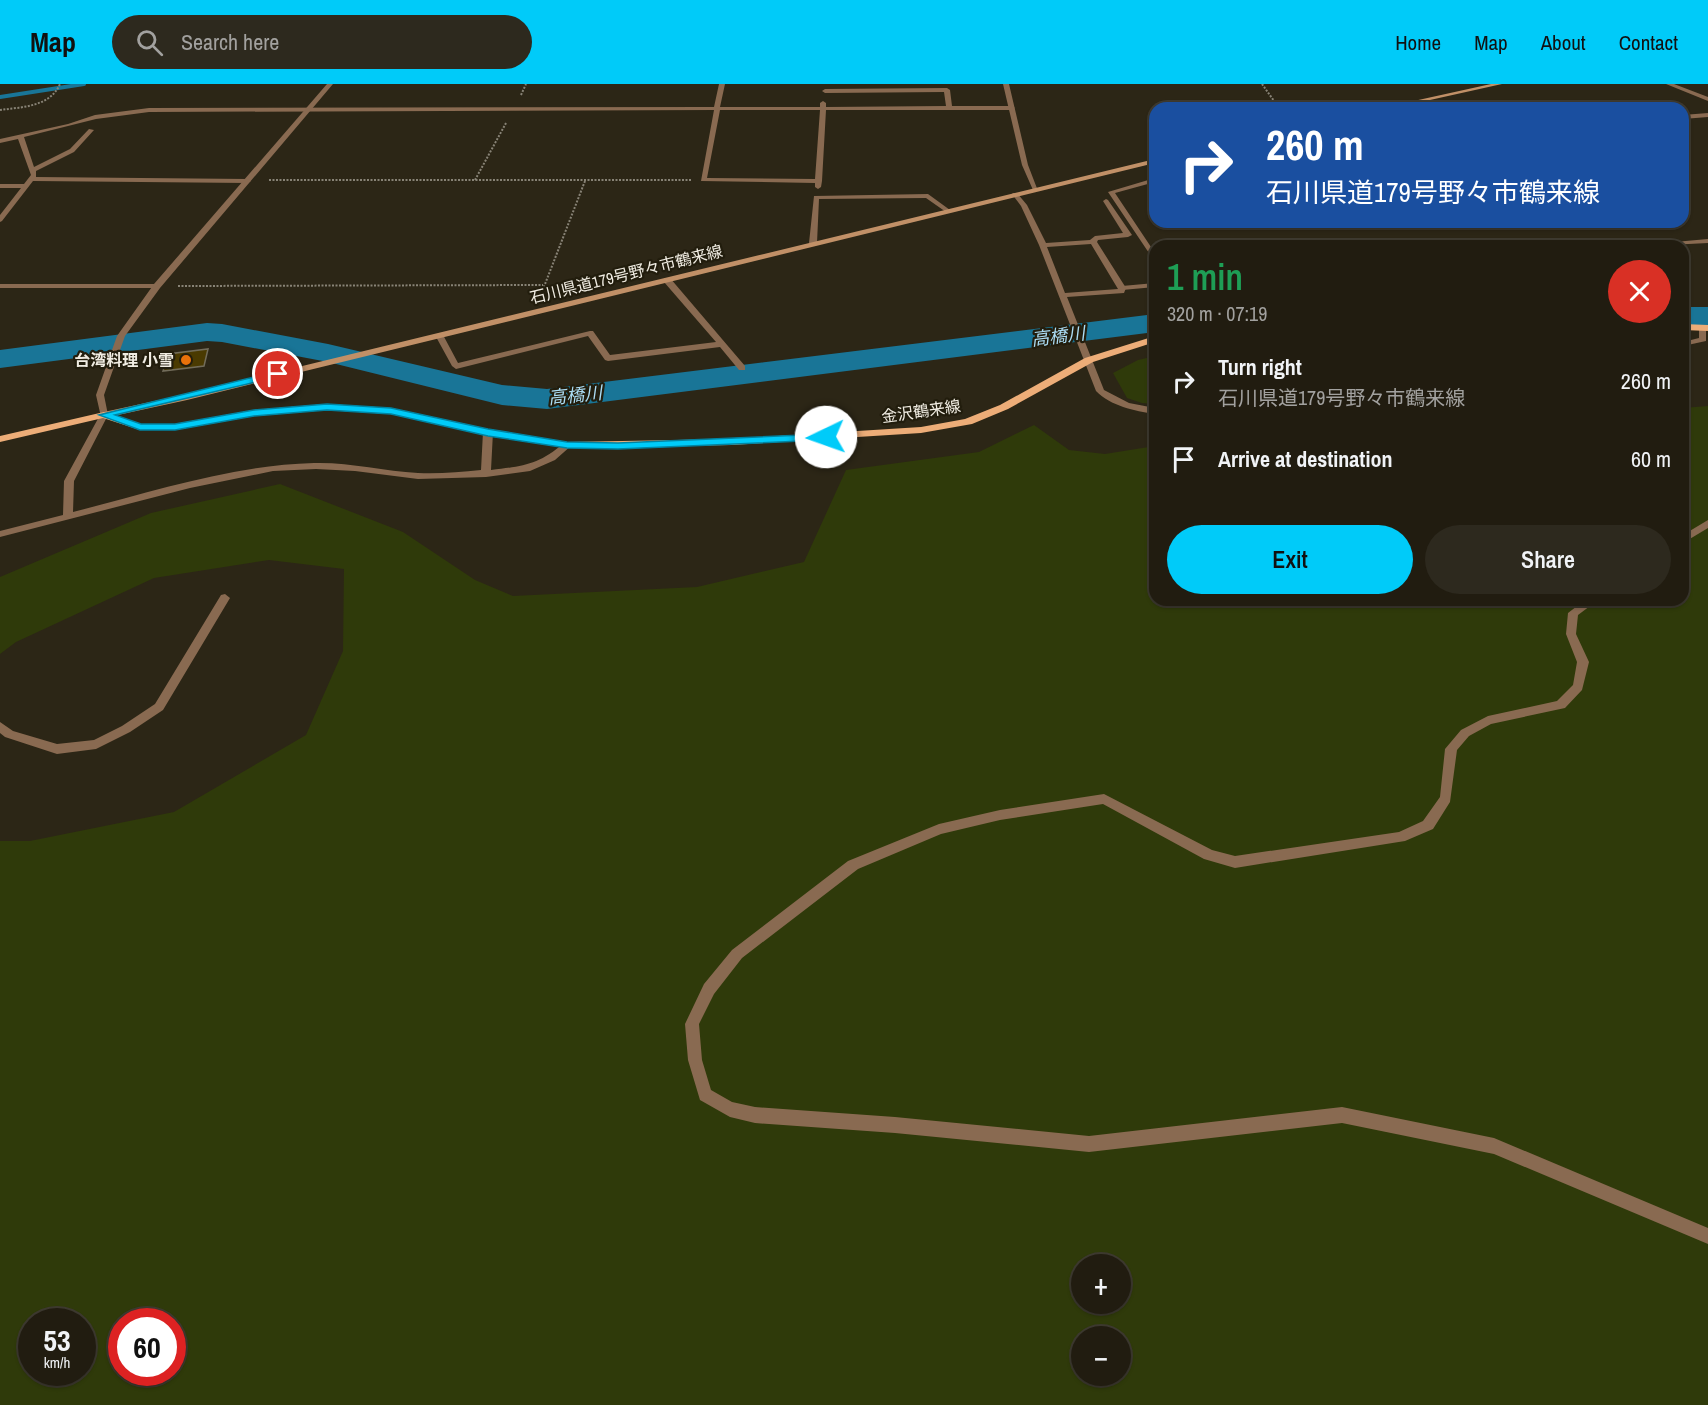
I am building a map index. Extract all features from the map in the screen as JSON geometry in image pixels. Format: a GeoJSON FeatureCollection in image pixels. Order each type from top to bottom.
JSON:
{"type":"FeatureCollection","features":[{"type":"Feature","properties":{"kind":"main road"},"geometry":{"type":"LineString","coordinates":[[1414,102],[1499,84]]}},
{"type":"Feature","properties":{"kind":"main road","name":"石川県道179号野々市鶴来線"},"geometry":{"type":"LineString","coordinates":[[104,415],[1149,162]]}},
{"type":"Feature","properties":{"kind":"main road"},"geometry":{"type":"LineString","coordinates":[[1689,327],[1705,328]]}},
{"type":"Feature","properties":{"kind":"main road","name":"金沢鶴来線"},"geometry":{"type":"LineString","coordinates":[[104,415],[140,427],[175,427],[254,413],[327,407],[391,411],[488,432],[567,445],[732,442],[921,430],[968,422],[1004,408],[1089,360],[1149,341]]}},
{"type":"Feature","properties":{"kind":"main road"},"geometry":{"type":"LineString","coordinates":[[0,439],[104,415]]}},
{"type":"Feature","properties":{"kind":"street"},"geometry":{"type":"LineString","coordinates":[[68,517],[69,481],[104,415],[100,395],[120,338],[157,286],[311,109],[330,84]]}},
{"type":"Feature","properties":{"kind":"street"},"geometry":{"type":"LineString","coordinates":[[722,84],[703,180],[819,181]]}},
{"type":"Feature","properties":{"kind":"street"},"geometry":{"type":"LineString","coordinates":[[1006,84],[1025,165],[1036,190]]}},
{"type":"Feature","properties":{"kind":"street"},"geometry":{"type":"LineString","coordinates":[[813,243],[825,87],[947,90],[949,109]]}},
{"type":"Feature","properties":{"kind":"street"},"geometry":{"type":"LineString","coordinates":[[0,141],[95,117],[149,110],[1012,108]]}},
{"type":"Feature","properties":{"kind":"street"},"geometry":{"type":"LineString","coordinates":[[32,170],[72,152],[91,130]]}},
{"type":"Feature","properties":{"kind":"street"},"geometry":{"type":"LineString","coordinates":[[0,220],[34,175],[21,137]]}},
{"type":"Feature","properties":{"kind":"street"},"geometry":{"type":"LineString","coordinates":[[31,179],[248,180]]}},
{"type":"Feature","properties":{"kind":"street"},"geometry":{"type":"LineString","coordinates":[[0,186],[25,186]]}},
{"type":"Feature","properties":{"kind":"street"},"geometry":{"type":"LineString","coordinates":[[1015,194],[1024,206],[1043,245],[1100,391],[1114,401],[1132,408],[1149,410]]}},
{"type":"Feature","properties":{"kind":"street"},"geometry":{"type":"LineString","coordinates":[[816,197],[928,196],[948,211]]}},
{"type":"Feature","properties":{"kind":"street"},"geometry":{"type":"LineString","coordinates":[[1093,243],[1095,238],[1128,235],[1106,201]]}},
{"type":"Feature","properties":{"kind":"street"},"geometry":{"type":"LineString","coordinates":[[1043,245],[1093,243]]}},
{"type":"Feature","properties":{"kind":"street"},"geometry":{"type":"LineString","coordinates":[[1064,295],[1121,291],[1122,288],[1093,243]]}},
{"type":"Feature","properties":{"kind":"street"},"geometry":{"type":"LineString","coordinates":[[667,280],[742,368]]}},
{"type":"Feature","properties":{"kind":"street"},"geometry":{"type":"LineString","coordinates":[[0,286],[157,286]]}},
{"type":"Feature","properties":{"kind":"street"},"geometry":{"type":"LineString","coordinates":[[1689,343],[1704,339],[1705,328]]}},
{"type":"Feature","properties":{"kind":"street"},"geometry":{"type":"LineString","coordinates":[[439,335],[456,366],[590,333],[608,358],[722,344]]}},
{"type":"Feature","properties":{"kind":"street"},"geometry":{"type":"LineString","coordinates":[[486,474],[488,432]]}},
{"type":"Feature","properties":{"kind":"street"},"geometry":{"type":"LineString","coordinates":[[0,534],[190,485],[273,468],[316,466],[355,468],[418,476],[486,474],[527,469],[552,458],[567,445]]}},
{"type":"Feature","properties":{"kind":"street"},"geometry":{"type":"LineString","coordinates":[[1689,536],[1708,523]]}},
{"type":"Feature","properties":{"kind":"street"},"geometry":{"type":"LineString","coordinates":[[0,727],[9,734],[57,749],[96,744],[126,729],[159,707],[225,598]]}},
{"type":"Feature","properties":{"kind":"street"},"geometry":{"type":"LineString","coordinates":[[1584,606],[1573,613],[1571,634],[1583,662],[1578,687],[1561,705],[1488,720],[1465,733],[1452,749],[1446,798],[1428,825],[1400,837],[1235,862],[1209,855],[1104,799],[1000,815],[939,830],[853,864],[737,954],[708,989],[692,1024],[695,1060],[705,1095],[730,1108],[755,1115],[895,1125],[1089,1144],[1342,1115],[1494,1146],[1708,1236]]}},
{"type":"Feature","properties":{"kind":"lane"},"geometry":{"type":"LineString","coordinates":[[1669,84],[1708,99]]}},
{"type":"Feature","properties":{"kind":"lane"},"geometry":{"type":"LineString","coordinates":[[1689,117],[1708,115]]}},
{"type":"Feature","properties":{"kind":"lane"},"geometry":{"type":"LineString","coordinates":[[1149,182],[1111,192],[1149,249]]}},
{"type":"Feature","properties":{"kind":"lane"},"geometry":{"type":"LineString","coordinates":[[1689,243],[1708,242]]}},
{"type":"Feature","properties":{"kind":"lane"},"geometry":{"type":"LineString","coordinates":[[1122,288],[1149,286]]}},
{"type":"Feature","properties":{"kind":"path"},"geometry":{"type":"LineString","coordinates":[[475,180],[526,84]]}},
{"type":"Feature","properties":{"kind":"path"},"geometry":{"type":"LineString","coordinates":[[1262,84],[1275,102]]}},
{"type":"Feature","properties":{"kind":"path"},"geometry":{"type":"LineString","coordinates":[[0,110],[51,98],[60,87]]}},
{"type":"Feature","properties":{"kind":"path"},"geometry":{"type":"LineString","coordinates":[[248,180],[703,180]]}},
{"type":"Feature","properties":{"kind":"path"},"geometry":{"type":"LineString","coordinates":[[157,286],[543,285],[585,180]]}},
{"type":"Feature","properties":{"kind":"green space"},"geometry":{"type":"Polygon","coordinates":[[[1149,357],[1149,404],[1127,398],[1113,373],[1138,360],[1149,357]]]}},
{"type":"Feature","properties":{"kind":"green space"},"geometry":{"type":"Polygon","coordinates":[[[1708,406],[1708,1405],[0,1405],[0,841],[30,841],[174,812],[306,735],[343,651],[344,569],[269,560],[154,578],[16,642],[0,654],[0,577],[151,513],[280,484],[403,532],[475,580],[513,596],[697,587],[804,562],[846,470],[979,452],[1034,425],[1069,450],[1105,454],[1149,447],[1149,606],[1689,606],[1689,408],[1708,406]]]}},
{"type":"Feature","properties":{"kind":"building","name":"台湾料理 小雪"},"geometry":{"type":"Polygon","coordinates":[[[208,349],[204,366],[163,371],[168,354],[208,349]]]}},
{"type":"Feature","properties":{"kind":"waterway"},"geometry":{"type":"LineString","coordinates":[[0,97],[84,84]]}},
{"type":"Feature","properties":{"kind":"waterway","name":"高橋川"},"geometry":{"type":"LineString","coordinates":[[1689,316],[1708,316]]}},
{"type":"Feature","properties":{"kind":"waterway","name":"高橋川"},"geometry":{"type":"LineString","coordinates":[[0,359],[207,332],[222,333],[328,353],[502,395],[547,399],[1149,324]]}},
{"type":"Feature","properties":{"kind":"place","name":"台湾料理 小雪"},"geometry":{"type":"Point","coordinates":[186,360]}},
{"type":"Feature","properties":{"kind":"route"},"geometry":{"type":"LineString","coordinates":[[278,374],[104,415],[140,427],[175,427],[254,413],[327,407],[391,411],[488,432],[567,445],[618,446],[826,437]]}}]}
